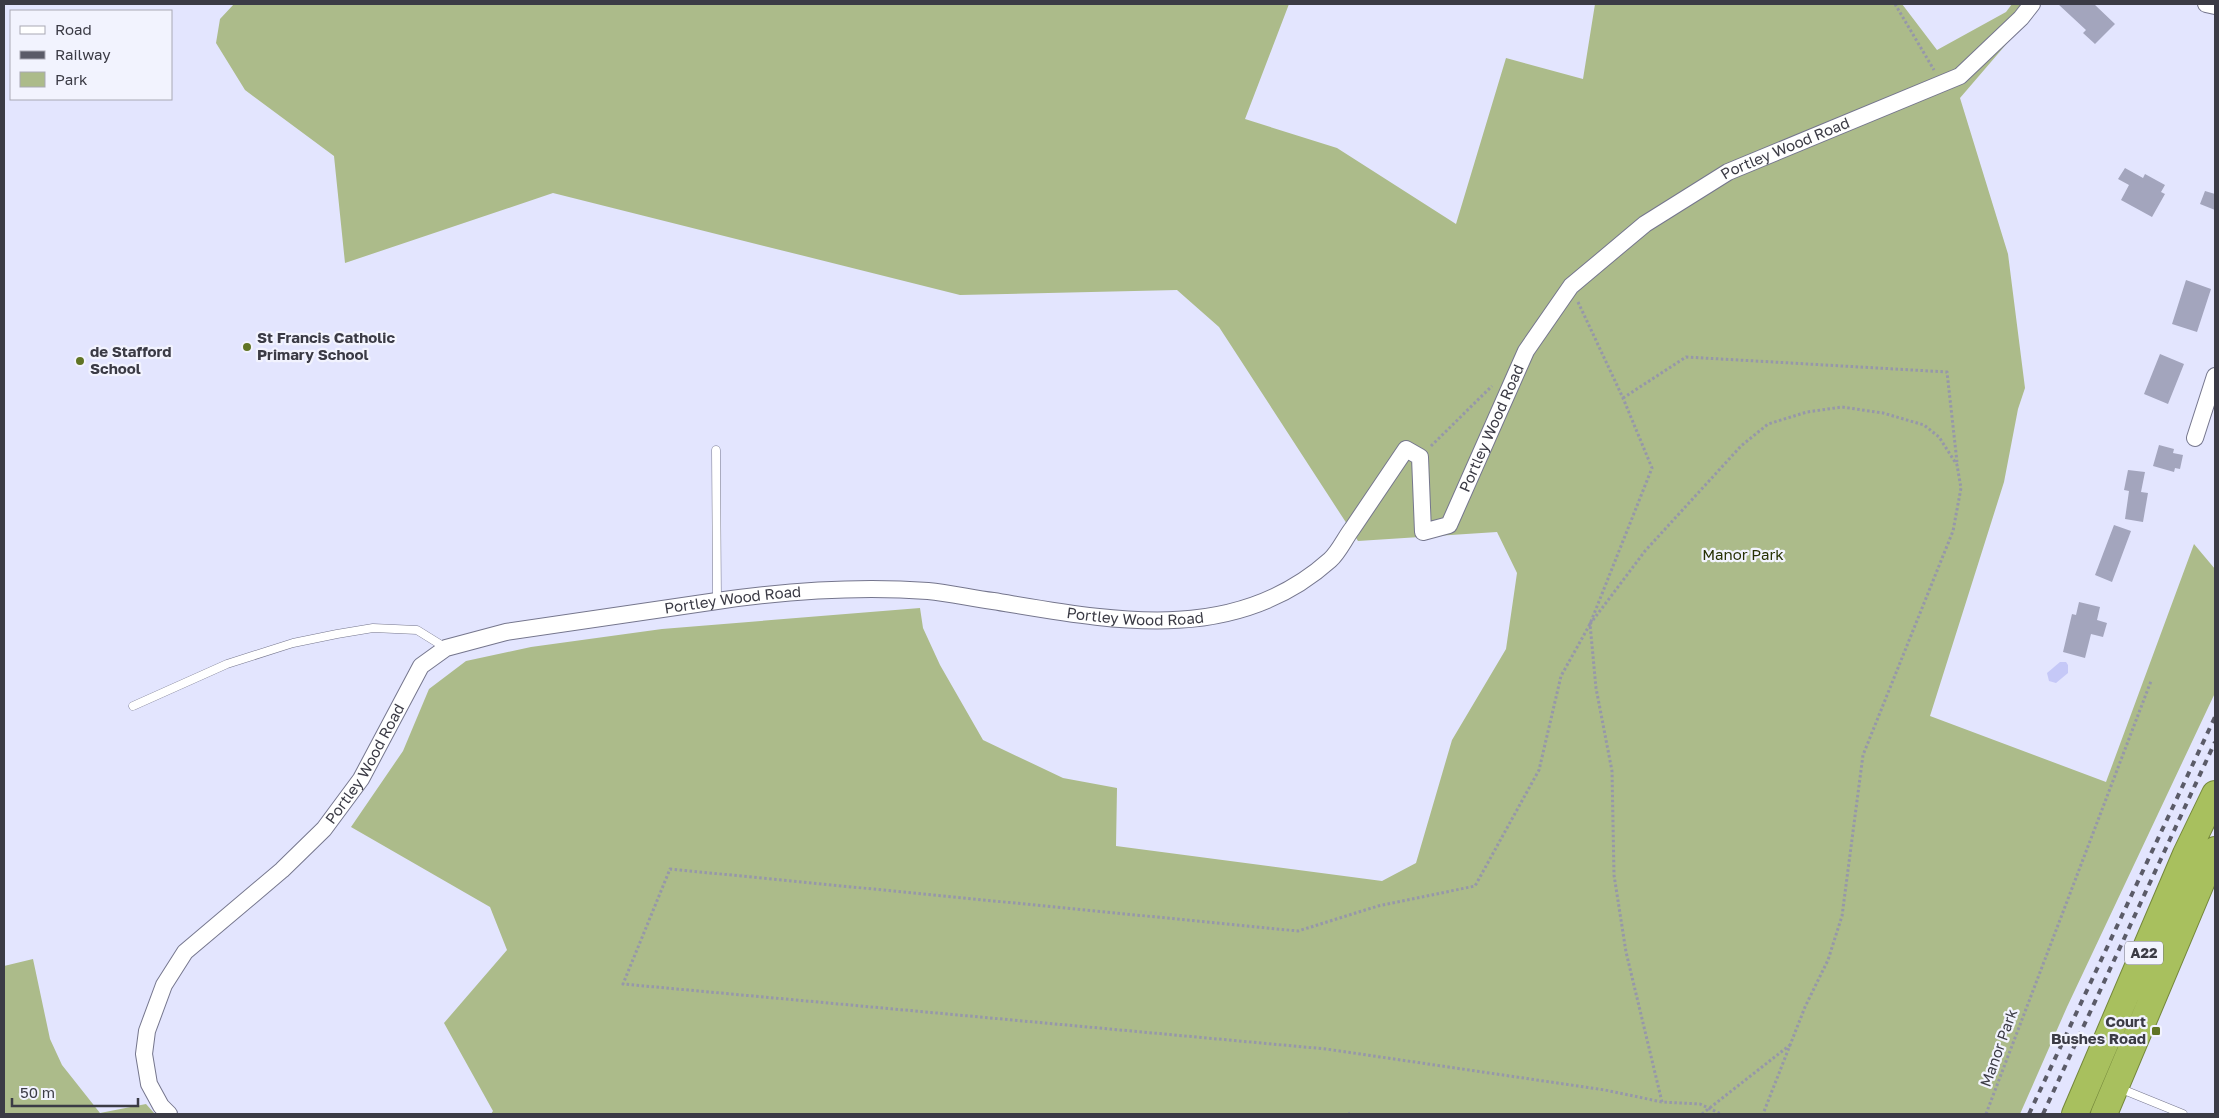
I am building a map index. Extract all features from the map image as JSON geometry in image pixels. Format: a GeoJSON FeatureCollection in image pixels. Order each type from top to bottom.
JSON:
{"type":"FeatureCollection","features":[{"type":"Feature","properties":{"kind":"highway","name":"A22"},"geometry":{"type":"LineString","coordinates":[[2075,1114],[2186,854],[2215,794]]}},
{"type":"Feature","properties":{"kind":"highway","name":"A22"},"geometry":{"type":"LineString","coordinates":[[2104,1114],[2213,861]]}},
{"type":"Feature","properties":{"kind":"highway"},"geometry":{"type":"LineString","coordinates":[[2091,1076],[2115,1086]]}},
{"type":"Feature","properties":{"kind":"street","name":"Portley Wood Road"},"geometry":{"type":"LineString","coordinates":[[169,1114],[161,1106],[149,1084],[144,1054],[147,1031],[164,985],[185,952],[282,870],[324,829],[361,780],[421,666],[446,648],[506,632],[750,596],[847,589],[929,591],[1077,615],[1163,621],[1219,615],[1255,606],[1287,592],[1331,559],[1406,449],[1420,456],[1423,532],[1449,525],[1526,351],[1571,286],[1644,224],[1728,172],[1960,76],[2022,18],[2032,4]]}},
{"type":"Feature","properties":{"kind":"street"},"geometry":{"type":"LineString","coordinates":[[2206,4],[2215,6]]}},
{"type":"Feature","properties":{"kind":"street"},"geometry":{"type":"LineString","coordinates":[[2195,438],[2215,376]]}},
{"type":"Feature","properties":{"kind":"lane"},"geometry":{"type":"LineString","coordinates":[[716,450],[717,601]]}},
{"type":"Feature","properties":{"kind":"lane"},"geometry":{"type":"LineString","coordinates":[[133,706],[227,664],[293,643],[337,634],[373,628],[417,630],[446,648]]}},
{"type":"Feature","properties":{"kind":"lane"},"geometry":{"type":"LineString","coordinates":[[2115,1086],[2183,1114]]}},
{"type":"Feature","properties":{"kind":"path"},"geometry":{"type":"LineString","coordinates":[[1895,4],[1941,84]]}},
{"type":"Feature","properties":{"kind":"path"},"geometry":{"type":"LineString","coordinates":[[1571,286],[1623,398],[1652,468],[1590,624],[1561,676],[1539,770],[1475,886],[1378,906],[1298,931],[670,869],[623,984],[1326,1049],[1605,1090],[1662,1102],[1700,1104],[1721,1114]]}},
{"type":"Feature","properties":{"kind":"path"},"geometry":{"type":"LineString","coordinates":[[1623,398],[1686,357],[1947,372],[1961,488],[1953,531],[1863,755],[1842,916],[1828,960],[1790,1045],[1763,1114]]}},
{"type":"Feature","properties":{"kind":"path"},"geometry":{"type":"LineString","coordinates":[[1420,456],[1493,385]]}},
{"type":"Feature","properties":{"kind":"path"},"geometry":{"type":"LineString","coordinates":[[1662,1102],[1624,942],[1614,875],[1612,771],[1596,688],[1590,624],[1645,551],[1741,446],[1768,424],[1807,412],[1842,407],[1883,413],[1924,425],[1940,437],[1957,465]]}},
{"type":"Feature","properties":{"kind":"path","name":"Manor Park"},"geometry":{"type":"LineString","coordinates":[[1986,1114],[2151,681]]}},
{"type":"Feature","properties":{"kind":"path"},"geometry":{"type":"LineString","coordinates":[[1702,1114],[1790,1045]]}},
{"type":"Feature","properties":{"kind":"green space"},"geometry":{"type":"Polygon","coordinates":[[[234,4],[1289,4],[1245,119],[1337,148],[1456,224],[1506,58],[1583,79],[1595,4],[1902,4],[1937,50],[2006,12],[2012,4],[2036,4],[2033,13],[1960,98],[2008,254],[2025,388],[2018,409],[2004,482],[1930,716],[2106,782],[2194,544],[2215,569],[2215,693],[2067,1007],[2020,1114],[491,1114],[493,1111],[444,1023],[507,950],[490,907],[351,827],[403,751],[429,689],[466,661],[531,647],[662,629],[920,608],[923,628],[940,665],[983,740],[1063,778],[1117,788],[1116,846],[1382,881],[1416,863],[1452,740],[1506,649],[1517,573],[1497,532],[1358,541],[1219,327],[1177,290],[960,295],[553,193],[345,263],[334,156],[245,90],[216,43],[220,19],[234,4]]]}},
{"type":"Feature","properties":{"kind":"green space"},"geometry":{"type":"Polygon","coordinates":[[[33,959],[50,1039],[62,1065],[100,1113],[146,1104],[155,1114],[4,1114],[4,966],[33,959]]]}},
{"type":"Feature","properties":{"kind":"water"},"geometry":{"type":"Polygon","coordinates":[[[2060,662],[2066,662],[2068,673],[2056,683],[2049,681],[2047,673],[2060,662]]]}},
{"type":"Feature","properties":{"kind":"building"},"geometry":{"type":"Polygon","coordinates":[[[2058,4],[2094,4],[2115,24],[2095,44],[2083,33],[2086,30],[2058,4]]]}},
{"type":"Feature","properties":{"kind":"building"},"geometry":{"type":"Polygon","coordinates":[[[2125,168],[2143,178],[2145,174],[2165,185],[2161,192],[2165,194],[2152,217],[2121,200],[2129,185],[2118,179],[2125,168]]]}},
{"type":"Feature","properties":{"kind":"building"},"geometry":{"type":"Polygon","coordinates":[[[2205,191],[2215,194],[2215,210],[2200,204],[2205,191]]]}},
{"type":"Feature","properties":{"kind":"building"},"geometry":{"type":"Polygon","coordinates":[[[2186,280],[2211,289],[2197,332],[2172,324],[2186,280]]]}},
{"type":"Feature","properties":{"kind":"building"},"geometry":{"type":"Polygon","coordinates":[[[2160,354],[2184,364],[2168,404],[2144,394],[2160,354]]]}},
{"type":"Feature","properties":{"kind":"building"},"geometry":{"type":"Polygon","coordinates":[[[2159,445],[2174,449],[2173,453],[2183,455],[2180,469],[2175,468],[2174,472],[2153,466],[2159,445]]]}},
{"type":"Feature","properties":{"kind":"building"},"geometry":{"type":"Polygon","coordinates":[[[2128,470],[2145,472],[2141,492],[2148,493],[2143,522],[2125,519],[2129,491],[2124,490],[2128,470]]]}},
{"type":"Feature","properties":{"kind":"building"},"geometry":{"type":"Polygon","coordinates":[[[2114,525],[2131,531],[2112,582],[2095,575],[2114,525]]]}},
{"type":"Feature","properties":{"kind":"building"},"geometry":{"type":"Polygon","coordinates":[[[2079,602],[2100,607],[2097,620],[2107,623],[2103,637],[2091,634],[2085,658],[2063,652],[2072,614],[2076,615],[2079,602]]]}},
{"type":"Feature","properties":{"kind":"railway"},"geometry":{"type":"LineString","coordinates":[[2029,1114],[2215,717]]}},
{"type":"Feature","properties":{"kind":"railway"},"geometry":{"type":"LineString","coordinates":[[2043,1114],[2215,742]]}},
{"type":"Feature","properties":{"kind":"place","name":"St Francis Catholic Primary School"},"geometry":{"type":"Point","coordinates":[247,347]}},
{"type":"Feature","properties":{"kind":"place","name":"de Stafford School"},"geometry":{"type":"Point","coordinates":[80,361]}},
{"type":"Feature","properties":{"kind":"place","name":"Court Bushes Road"},"geometry":{"type":"Point","coordinates":[2156,1031]}}]}
